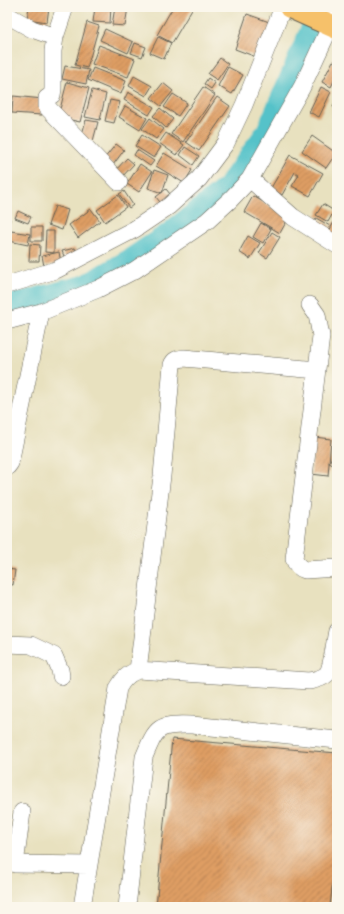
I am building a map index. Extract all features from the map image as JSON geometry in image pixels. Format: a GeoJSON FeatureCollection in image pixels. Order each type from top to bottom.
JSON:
{"type":"FeatureCollection","features":[{"type":"Feature","properties":{"kind":"main road"},"geometry":{"type":"LineString","coordinates":[[288,7],[333,21]]}},
{"type":"Feature","properties":{"kind":"street"},"geometry":{"type":"LineString","coordinates":[[65,7],[55,38],[53,51],[53,89],[52,95],[47,103],[119,182]]}},
{"type":"Feature","properties":{"kind":"street"},"geometry":{"type":"LineString","coordinates":[[7,285],[56,270],[135,229],[169,206],[199,179],[226,143],[288,7]]}},
{"type":"Feature","properties":{"kind":"street"},"geometry":{"type":"LineString","coordinates":[[7,15],[32,29],[55,38]]}},
{"type":"Feature","properties":{"kind":"street"},"geometry":{"type":"LineString","coordinates":[[7,321],[41,312],[98,289],[135,270],[207,221],[250,179],[302,87],[333,21]]}},
{"type":"Feature","properties":{"kind":"street"},"geometry":{"type":"LineString","coordinates":[[250,179],[293,217],[337,245]]}},
{"type":"Feature","properties":{"kind":"street"},"geometry":{"type":"LineString","coordinates":[[310,305],[317,315],[321,336],[294,559],[296,564],[301,569],[305,570],[337,568]]}},
{"type":"Feature","properties":{"kind":"street"},"geometry":{"type":"LineString","coordinates":[[7,467],[10,462],[41,312]]}},
{"type":"Feature","properties":{"kind":"street"},"geometry":{"type":"LineString","coordinates":[[138,670],[162,476],[172,365],[174,361],[184,358],[317,370]]}},
{"type":"Feature","properties":{"kind":"street"},"geometry":{"type":"LineString","coordinates":[[82,907],[118,688],[122,681],[128,675],[138,670],[310,681],[327,674],[337,631]]}},
{"type":"Feature","properties":{"kind":"street"},"geometry":{"type":"LineString","coordinates":[[7,644],[31,645],[54,656],[61,676]]}},
{"type":"Feature","properties":{"kind":"street"},"geometry":{"type":"LineString","coordinates":[[126,907],[144,757],[152,738],[161,727],[172,724],[192,725],[337,740]]}},
{"type":"Feature","properties":{"kind":"street"},"geometry":{"type":"LineString","coordinates":[[22,812],[11,864],[89,865]]}},
{"type":"Feature","properties":{"kind":"building"},"geometry":{"type":"Polygon","coordinates":[[[29,7],[49,7],[47,22],[27,19],[29,7]]]}},
{"type":"Feature","properties":{"kind":"building"},"geometry":{"type":"Polygon","coordinates":[[[95,7],[111,7],[110,23],[93,22],[95,7]]]}},
{"type":"Feature","properties":{"kind":"building"},"geometry":{"type":"Polygon","coordinates":[[[115,7],[128,7],[125,26],[112,25],[115,7]]]}},
{"type":"Feature","properties":{"kind":"building"},"geometry":{"type":"Polygon","coordinates":[[[173,7],[193,7],[172,43],[157,35],[173,7]]]}},
{"type":"Feature","properties":{"kind":"building"},"geometry":{"type":"Polygon","coordinates":[[[247,14],[272,23],[259,58],[235,49],[247,14]]]}},
{"type":"Feature","properties":{"kind":"building"},"geometry":{"type":"Polygon","coordinates":[[[87,22],[99,26],[87,68],[75,65],[87,22]]]}},
{"type":"Feature","properties":{"kind":"building"},"geometry":{"type":"Polygon","coordinates":[[[105,29],[133,42],[128,53],[100,40],[105,29]]]}},
{"type":"Feature","properties":{"kind":"building"},"geometry":{"type":"Polygon","coordinates":[[[158,37],[171,43],[164,59],[150,53],[158,37]]]}},
{"type":"Feature","properties":{"kind":"building"},"geometry":{"type":"Polygon","coordinates":[[[135,43],[146,47],[142,57],[131,53],[135,43]]]}},
{"type":"Feature","properties":{"kind":"building"},"geometry":{"type":"Polygon","coordinates":[[[99,45],[135,59],[128,77],[92,64],[99,45]]]}},
{"type":"Feature","properties":{"kind":"building"},"geometry":{"type":"Polygon","coordinates":[[[220,58],[228,64],[217,80],[208,74],[220,58]]]}},
{"type":"Feature","properties":{"kind":"building"},"geometry":{"type":"Polygon","coordinates":[[[333,61],[337,63],[337,75],[331,87],[322,82],[333,61]]]}},
{"type":"Feature","properties":{"kind":"building"},"geometry":{"type":"Polygon","coordinates":[[[65,66],[89,70],[86,84],[62,79],[65,66]]]}},
{"type":"Feature","properties":{"kind":"building"},"geometry":{"type":"Polygon","coordinates":[[[228,67],[243,75],[232,94],[218,86],[228,67]]]}},
{"type":"Feature","properties":{"kind":"building"},"geometry":{"type":"Polygon","coordinates":[[[93,68],[126,81],[121,94],[88,80],[93,68]]]}},
{"type":"Feature","properties":{"kind":"building"},"geometry":{"type":"Polygon","coordinates":[[[134,76],[152,86],[146,96],[129,86],[134,76]]]}},
{"type":"Feature","properties":{"kind":"building"},"geometry":{"type":"Polygon","coordinates":[[[208,78],[215,83],[211,89],[204,84],[208,78]]]}},
{"type":"Feature","properties":{"kind":"building"},"geometry":{"type":"Polygon","coordinates":[[[67,82],[89,88],[80,122],[58,117],[67,82]]]}},
{"type":"Feature","properties":{"kind":"building"},"geometry":{"type":"Polygon","coordinates":[[[163,83],[173,91],[161,106],[151,98],[163,83]]]}},
{"type":"Feature","properties":{"kind":"building"},"geometry":{"type":"Polygon","coordinates":[[[203,87],[215,95],[183,142],[171,134],[203,87]]]}},
{"type":"Feature","properties":{"kind":"building"},"geometry":{"type":"Polygon","coordinates":[[[321,87],[331,92],[319,117],[309,112],[321,87]]]}},
{"type":"Feature","properties":{"kind":"building"},"geometry":{"type":"Polygon","coordinates":[[[92,90],[106,94],[100,120],[85,117],[92,90]]]}},
{"type":"Feature","properties":{"kind":"building"},"geometry":{"type":"Polygon","coordinates":[[[128,92],[154,107],[149,115],[124,100],[128,92]]]}},
{"type":"Feature","properties":{"kind":"building"},"geometry":{"type":"Polygon","coordinates":[[[173,94],[187,103],[178,116],[164,107],[173,94]]]}},
{"type":"Feature","properties":{"kind":"building"},"geometry":{"type":"Polygon","coordinates":[[[13,96],[43,99],[42,115],[12,113],[13,96]]]}},
{"type":"Feature","properties":{"kind":"building"},"geometry":{"type":"Polygon","coordinates":[[[217,97],[230,106],[199,151],[186,142],[217,97]]]}},
{"type":"Feature","properties":{"kind":"building"},"geometry":{"type":"Polygon","coordinates":[[[337,98],[337,108],[333,107],[337,98]]]}},
{"type":"Feature","properties":{"kind":"building"},"geometry":{"type":"Polygon","coordinates":[[[110,100],[120,102],[114,123],[105,121],[110,100]]]}},
{"type":"Feature","properties":{"kind":"building"},"geometry":{"type":"Polygon","coordinates":[[[125,106],[147,118],[140,130],[119,117],[125,106]]]}},
{"type":"Feature","properties":{"kind":"building"},"geometry":{"type":"Polygon","coordinates":[[[160,108],[173,119],[166,128],[153,116],[160,108]]]}},
{"type":"Feature","properties":{"kind":"building"},"geometry":{"type":"Polygon","coordinates":[[[150,118],[164,129],[156,139],[142,129],[150,118]]]}},
{"type":"Feature","properties":{"kind":"building"},"geometry":{"type":"Polygon","coordinates":[[[86,120],[98,122],[93,141],[81,138],[86,120]]]}},
{"type":"Feature","properties":{"kind":"building"},"geometry":{"type":"Polygon","coordinates":[[[166,133],[184,145],[176,155],[159,143],[166,133]]]}},
{"type":"Feature","properties":{"kind":"building"},"geometry":{"type":"Polygon","coordinates":[[[142,135],[161,147],[154,158],[135,146],[142,135]]]}},
{"type":"Feature","properties":{"kind":"building"},"geometry":{"type":"Polygon","coordinates":[[[312,136],[336,153],[326,168],[302,151],[312,136]]]}},
{"type":"Feature","properties":{"kind":"building"},"geometry":{"type":"Polygon","coordinates":[[[116,144],[124,150],[113,165],[104,159],[116,144]]]}},
{"type":"Feature","properties":{"kind":"building"},"geometry":{"type":"Polygon","coordinates":[[[185,147],[199,156],[193,165],[180,155],[185,147]]]}},
{"type":"Feature","properties":{"kind":"building"},"geometry":{"type":"Polygon","coordinates":[[[137,150],[154,161],[150,166],[134,155],[137,150]]]}},
{"type":"Feature","properties":{"kind":"building"},"geometry":{"type":"Polygon","coordinates":[[[164,153],[192,170],[184,183],[156,166],[164,153]]]}},
{"type":"Feature","properties":{"kind":"building"},"geometry":{"type":"Polygon","coordinates":[[[290,155],[323,173],[310,196],[292,186],[299,175],[295,172],[282,195],[271,188],[290,155]]]}},
{"type":"Feature","properties":{"kind":"building"},"geometry":{"type":"Polygon","coordinates":[[[127,158],[134,164],[121,178],[114,172],[127,158]]]}},
{"type":"Feature","properties":{"kind":"building"},"geometry":{"type":"Polygon","coordinates":[[[140,164],[152,172],[139,192],[127,184],[140,164]]]}},
{"type":"Feature","properties":{"kind":"building"},"geometry":{"type":"Polygon","coordinates":[[[154,170],[168,175],[162,193],[148,188],[154,170]]]}},
{"type":"Feature","properties":{"kind":"building"},"geometry":{"type":"Polygon","coordinates":[[[166,189],[174,199],[163,206],[156,197],[166,189]]]}},
{"type":"Feature","properties":{"kind":"building"},"geometry":{"type":"Polygon","coordinates":[[[124,191],[133,205],[129,208],[119,194],[124,191]]]}},
{"type":"Feature","properties":{"kind":"building"},"geometry":{"type":"Polygon","coordinates":[[[118,195],[126,207],[105,222],[97,210],[118,195]]]}},
{"type":"Feature","properties":{"kind":"building"},"geometry":{"type":"Polygon","coordinates":[[[253,196],[289,217],[280,233],[244,212],[253,196]]]}},
{"type":"Feature","properties":{"kind":"building"},"geometry":{"type":"Polygon","coordinates":[[[323,204],[334,211],[328,222],[316,215],[323,204]]]}},
{"type":"Feature","properties":{"kind":"building"},"geometry":{"type":"Polygon","coordinates":[[[55,206],[68,210],[62,230],[48,225],[55,206]]]}},
{"type":"Feature","properties":{"kind":"building"},"geometry":{"type":"Polygon","coordinates":[[[91,209],[100,221],[78,238],[69,225],[91,209]]]}},
{"type":"Feature","properties":{"kind":"building"},"geometry":{"type":"Polygon","coordinates":[[[337,209],[337,218],[333,215],[337,209]]]}},
{"type":"Feature","properties":{"kind":"building"},"geometry":{"type":"Polygon","coordinates":[[[18,211],[31,217],[28,223],[15,218],[18,211]]]}},
{"type":"Feature","properties":{"kind":"building"},"geometry":{"type":"Polygon","coordinates":[[[316,218],[330,226],[326,232],[313,224],[316,218]]]}},
{"type":"Feature","properties":{"kind":"building"},"geometry":{"type":"Polygon","coordinates":[[[7,219],[10,219],[8,231],[7,231],[7,219]]]}},
{"type":"Feature","properties":{"kind":"building"},"geometry":{"type":"Polygon","coordinates":[[[334,222],[337,224],[337,241],[327,235],[334,222]]]}},
{"type":"Feature","properties":{"kind":"building"},"geometry":{"type":"Polygon","coordinates":[[[261,223],[271,229],[263,243],[253,237],[261,223]]]}},
{"type":"Feature","properties":{"kind":"building"},"geometry":{"type":"Polygon","coordinates":[[[31,227],[42,227],[42,241],[31,241],[31,227]]]}},
{"type":"Feature","properties":{"kind":"building"},"geometry":{"type":"Polygon","coordinates":[[[11,231],[30,234],[28,245],[9,241],[11,231]]]}},
{"type":"Feature","properties":{"kind":"building"},"geometry":{"type":"Polygon","coordinates":[[[46,231],[54,231],[54,253],[45,252],[46,231]]]}},
{"type":"Feature","properties":{"kind":"building"},"geometry":{"type":"Polygon","coordinates":[[[272,232],[280,237],[267,258],[259,253],[272,232]]]}},
{"type":"Feature","properties":{"kind":"building"},"geometry":{"type":"Polygon","coordinates":[[[248,236],[260,243],[250,259],[239,252],[248,236]]]}},
{"type":"Feature","properties":{"kind":"building"},"geometry":{"type":"Polygon","coordinates":[[[30,244],[40,245],[39,261],[29,261],[30,244]]]}},
{"type":"Feature","properties":{"kind":"building"},"geometry":{"type":"Polygon","coordinates":[[[75,248],[77,256],[65,259],[62,251],[75,248]]]}},
{"type":"Feature","properties":{"kind":"building"},"geometry":{"type":"Polygon","coordinates":[[[59,252],[61,263],[44,266],[42,256],[59,252]]]}},
{"type":"Feature","properties":{"kind":"building"},"geometry":{"type":"Polygon","coordinates":[[[314,437],[331,439],[328,476],[311,474],[314,437]]]}},
{"type":"Feature","properties":{"kind":"building"},"geometry":{"type":"Polygon","coordinates":[[[337,446],[337,467],[329,463],[337,446]]]}},
{"type":"Feature","properties":{"kind":"building"},"geometry":{"type":"Polygon","coordinates":[[[7,569],[15,570],[13,585],[7,584],[7,569]]]}},
{"type":"Feature","properties":{"kind":"building"},"geometry":{"type":"Polygon","coordinates":[[[172,739],[337,753],[337,840],[330,907],[156,907],[172,739]]]}},
{"type":"Feature","properties":{"kind":"waterway"},"geometry":{"type":"LineString","coordinates":[[7,307],[87,286],[131,260],[170,234],[228,188],[268,132],[322,7]]}}]}
